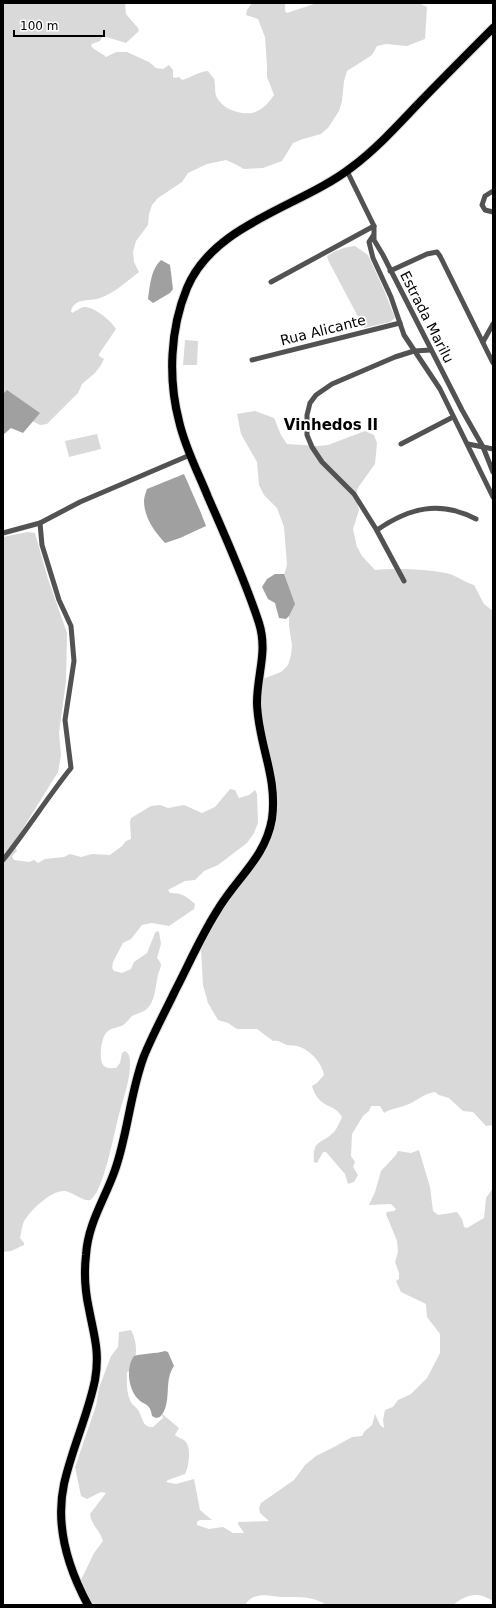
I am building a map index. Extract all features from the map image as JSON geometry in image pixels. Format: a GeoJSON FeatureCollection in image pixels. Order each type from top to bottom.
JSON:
{"type":"FeatureCollection","features":[{"type":"Feature","properties":{"kind":"main road"},"geometry":{"type":"LineString","coordinates":[[88,1605],[77,1582],[67,1554],[61,1515],[61,1502],[65,1482],[91,1397],[97,1368],[97,1343],[89,1312],[86,1278],[85,1256],[90,1229],[94,1216],[114,1173],[134,1087],[147,1048],[219,906],[258,856],[265,844],[273,812],[271,772],[258,710],[258,688],[263,652],[260,628],[224,533],[190,455],[177,417],[172,365],[179,314],[192,277],[208,256],[237,233],[322,187],[347,171],[381,142],[493,28]]}},
{"type":"Feature","properties":{"kind":"street","name":"Estrada Marilu"},"geometry":{"type":"LineString","coordinates":[[347,171],[374,226],[374,240],[462,410],[483,447],[493,472]]}},
{"type":"Feature","properties":{"kind":"street"},"geometry":{"type":"LineString","coordinates":[[493,191],[485,196],[482,205],[485,210],[493,212]]}},
{"type":"Feature","properties":{"kind":"street"},"geometry":{"type":"LineString","coordinates":[[271,282],[374,226]]}},
{"type":"Feature","properties":{"kind":"street"},"geometry":{"type":"LineString","coordinates":[[375,233],[369,242],[373,258],[391,296],[404,335],[440,389],[493,497]]}},
{"type":"Feature","properties":{"kind":"street"},"geometry":{"type":"LineString","coordinates":[[390,271],[427,254],[437,252],[493,363]]}},
{"type":"Feature","properties":{"kind":"street","name":"Rua Alicante"},"geometry":{"type":"LineString","coordinates":[[252,360],[400,323]]}},
{"type":"Feature","properties":{"kind":"street"},"geometry":{"type":"LineString","coordinates":[[483,342],[493,324]]}},
{"type":"Feature","properties":{"kind":"street"},"geometry":{"type":"LineString","coordinates":[[404,581],[377,530],[354,494],[322,462],[312,447],[307,435],[307,415],[310,403],[316,395],[332,384],[395,357],[414,351],[431,350]]}},
{"type":"Feature","properties":{"kind":"street"},"geometry":{"type":"LineString","coordinates":[[401,444],[454,417]]}},
{"type":"Feature","properties":{"kind":"street"},"geometry":{"type":"LineString","coordinates":[[468,444],[493,449]]}},
{"type":"Feature","properties":{"kind":"street"},"geometry":{"type":"LineString","coordinates":[[3,533],[40,523],[80,502],[190,455]]}},
{"type":"Feature","properties":{"kind":"street"},"geometry":{"type":"LineString","coordinates":[[377,530],[389,522],[419,510],[450,509],[464,513],[476,519]]}},
{"type":"Feature","properties":{"kind":"street"},"geometry":{"type":"LineString","coordinates":[[3,860],[22,837],[51,794],[71,768],[65,720],[74,661],[71,626],[59,600],[44,552],[40,523]]}},
{"type":"Feature","properties":{"kind":"shaded area"},"geometry":{"type":"Polygon","coordinates":[[[3,3],[125,3],[126,14],[139,31],[126,43],[103,36],[100,41],[92,44],[91,46],[93,48],[106,57],[116,52],[127,52],[149,62],[156,68],[163,69],[169,65],[173,70],[173,77],[179,77],[182,80],[201,72],[208,71],[214,79],[216,96],[220,102],[227,108],[241,113],[252,113],[262,109],[274,95],[267,77],[265,37],[258,19],[246,15],[247,10],[252,3],[285,3],[285,11],[287,13],[317,3],[419,3],[427,7],[425,39],[407,46],[386,44],[377,46],[372,55],[347,71],[339,111],[328,128],[321,134],[293,143],[282,161],[263,168],[244,169],[226,160],[207,164],[188,173],[182,182],[158,198],[152,205],[148,225],[136,241],[133,252],[134,262],[139,272],[111,293],[100,298],[79,302],[71,311],[72,313],[84,307],[88,307],[97,311],[106,318],[116,329],[99,354],[99,356],[104,359],[101,365],[95,373],[82,384],[78,393],[47,424],[40,425],[26,418],[3,401],[3,3]]]}},
{"type":"Feature","properties":{"kind":"shaded area"},"geometry":{"type":"Polygon","coordinates":[[[355,246],[368,255],[395,318],[390,322],[364,328],[328,260],[327,256],[334,252],[355,246]]]}},
{"type":"Feature","properties":{"kind":"shaded area"},"geometry":{"type":"Polygon","coordinates":[[[161,260],[170,265],[173,289],[170,293],[153,303],[148,299],[150,283],[155,268],[161,260]]]}},
{"type":"Feature","properties":{"kind":"shaded area"},"geometry":{"type":"Polygon","coordinates":[[[185,340],[198,341],[197,365],[183,365],[185,340]]]}},
{"type":"Feature","properties":{"kind":"shaded area"},"geometry":{"type":"Polygon","coordinates":[[[7,390],[40,413],[23,433],[11,428],[3,435],[3,394],[7,390]]]}},
{"type":"Feature","properties":{"kind":"shaded area"},"geometry":{"type":"Polygon","coordinates":[[[255,411],[274,418],[281,435],[287,444],[318,446],[328,445],[365,431],[374,435],[377,443],[375,464],[357,489],[356,499],[359,510],[353,529],[357,547],[362,556],[375,570],[420,570],[453,575],[474,585],[484,604],[493,611],[493,1125],[486,1126],[473,1112],[463,1111],[449,1098],[435,1092],[384,1113],[380,1106],[371,1106],[352,1134],[351,1156],[355,1162],[353,1167],[358,1175],[354,1182],[348,1184],[345,1174],[326,1152],[323,1152],[317,1163],[314,1162],[314,1149],[318,1143],[334,1132],[342,1117],[339,1112],[322,1102],[315,1094],[312,1086],[324,1075],[321,1066],[312,1054],[304,1049],[278,1041],[273,1041],[257,1029],[237,1029],[228,1023],[218,1020],[208,1003],[203,985],[201,950],[220,907],[258,859],[271,818],[264,723],[260,701],[261,691],[263,679],[281,672],[288,665],[292,645],[289,626],[289,606],[284,575],[287,565],[284,527],[277,508],[264,495],[259,485],[257,462],[241,434],[237,414],[255,411]]]}},
{"type":"Feature","properties":{"kind":"shaded area"},"geometry":{"type":"Polygon","coordinates":[[[97,434],[101,449],[69,457],[65,441],[97,434]]]}},
{"type":"Feature","properties":{"kind":"shaded area"},"geometry":{"type":"Polygon","coordinates":[[[184,474],[206,526],[165,543],[157,534],[148,518],[144,507],[145,495],[147,489],[184,474]]]}},
{"type":"Feature","properties":{"kind":"shaded area"},"geometry":{"type":"Polygon","coordinates":[[[27,532],[35,533],[48,579],[67,633],[66,681],[59,733],[61,755],[58,772],[14,843],[17,851],[12,856],[14,860],[29,862],[34,860],[38,863],[45,859],[64,857],[70,854],[81,857],[92,854],[110,855],[126,841],[131,839],[131,818],[151,806],[160,805],[168,808],[184,805],[202,813],[215,807],[230,789],[235,790],[239,798],[249,795],[255,790],[257,794],[258,823],[254,833],[247,843],[218,865],[204,871],[195,880],[185,881],[168,890],[170,893],[181,894],[189,899],[195,904],[194,909],[169,926],[152,923],[142,925],[131,939],[123,943],[113,962],[112,968],[114,971],[122,973],[131,969],[134,962],[147,953],[157,931],[159,932],[161,944],[157,958],[161,966],[153,999],[148,1008],[132,1016],[122,1025],[109,1031],[103,1039],[101,1059],[104,1066],[108,1068],[116,1068],[120,1063],[122,1053],[125,1051],[129,1055],[130,1064],[129,1076],[100,1185],[95,1195],[90,1200],[85,1200],[65,1191],[48,1197],[36,1206],[24,1221],[20,1238],[24,1245],[11,1251],[3,1252],[3,537],[27,532]]]}},
{"type":"Feature","properties":{"kind":"shaded area"},"geometry":{"type":"Polygon","coordinates":[[[275,574],[284,574],[295,604],[286,619],[279,618],[275,603],[268,599],[262,587],[267,579],[275,574]]]}},
{"type":"Feature","properties":{"kind":"shaded area"},"geometry":{"type":"Polygon","coordinates":[[[419,1150],[430,1187],[433,1211],[438,1215],[457,1212],[462,1219],[464,1227],[467,1228],[484,1218],[486,1198],[493,1188],[493,1601],[482,1596],[473,1595],[463,1598],[453,1605],[326,1605],[316,1600],[306,1598],[265,1595],[249,1600],[245,1605],[87,1605],[80,1588],[81,1580],[94,1553],[103,1541],[92,1521],[90,1514],[106,1493],[101,1492],[87,1499],[81,1496],[75,1467],[96,1406],[99,1388],[111,1356],[118,1347],[119,1332],[131,1330],[136,1345],[136,1354],[132,1370],[127,1372],[127,1390],[132,1404],[140,1413],[143,1422],[149,1427],[153,1427],[163,1418],[161,1413],[179,1428],[175,1435],[185,1441],[188,1445],[189,1458],[188,1467],[185,1474],[166,1482],[176,1484],[194,1479],[200,1510],[212,1520],[200,1520],[197,1522],[197,1525],[209,1529],[223,1527],[233,1533],[244,1533],[238,1522],[269,1521],[260,1513],[259,1508],[261,1503],[294,1480],[305,1465],[316,1456],[352,1437],[362,1436],[372,1425],[375,1414],[380,1425],[384,1428],[383,1420],[385,1410],[393,1407],[398,1400],[411,1394],[427,1378],[440,1353],[440,1334],[427,1317],[426,1304],[401,1292],[396,1281],[399,1279],[399,1273],[395,1262],[398,1252],[397,1241],[386,1214],[387,1212],[394,1211],[396,1209],[391,1204],[369,1205],[375,1192],[381,1171],[398,1151],[411,1153],[419,1150]]]}},
{"type":"Feature","properties":{"kind":"shaded area"},"geometry":{"type":"Polygon","coordinates":[[[165,1351],[168,1352],[174,1366],[169,1378],[164,1411],[160,1417],[156,1418],[152,1416],[150,1408],[137,1398],[134,1393],[130,1383],[129,1371],[131,1361],[134,1356],[165,1351]]]}},
{"type":"Feature","properties":{"kind":"district","name":"Vinhedos II"},"geometry":{"type":"Point","coordinates":[331,425]}}]}
